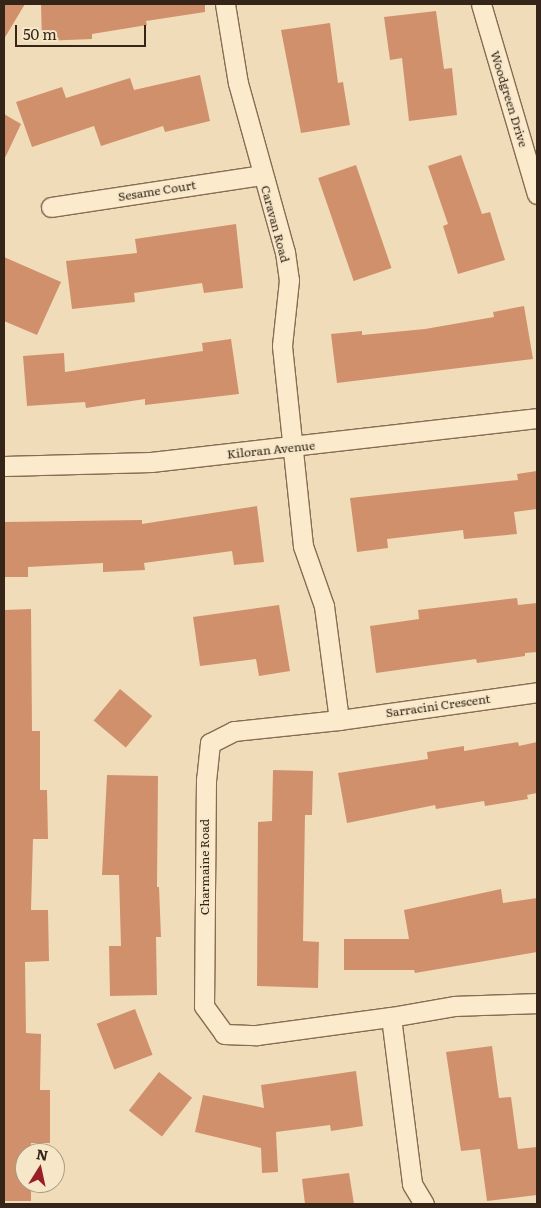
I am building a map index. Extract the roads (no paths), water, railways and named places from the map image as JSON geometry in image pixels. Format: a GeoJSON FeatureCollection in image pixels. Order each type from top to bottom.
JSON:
{"type":"FeatureCollection","features":[{"type":"Feature","properties":{"kind":"street","name":"Caravan Road"},"geometry":{"type":"LineString","coordinates":[[225,4],[238,83],[262,176],[285,252],[289,280],[282,346],[295,447]]}},
{"type":"Feature","properties":{"kind":"street","name":"Woodgreen Drive"},"geometry":{"type":"LineString","coordinates":[[481,4],[537,194]]}},
{"type":"Feature","properties":{"kind":"street","name":"Sesame Court"},"geometry":{"type":"LineString","coordinates":[[51,207],[262,176]]}},
{"type":"Feature","properties":{"kind":"street","name":"Kiloran Avenue"},"geometry":{"type":"LineString","coordinates":[[4,466],[151,462],[537,418]]}},
{"type":"Feature","properties":{"kind":"street"},"geometry":{"type":"LineString","coordinates":[[295,447],[303,546],[324,606],[339,720]]}},
{"type":"Feature","properties":{"kind":"street","name":"Sarracini Crescent"},"geometry":{"type":"LineString","coordinates":[[339,720],[537,692]]}},
{"type":"Feature","properties":{"kind":"street","name":"Charmaine Road"},"geometry":{"type":"LineString","coordinates":[[339,720],[234,731],[210,743],[206,779],[204,1006],[224,1034],[258,1035],[391,1017]]}},
{"type":"Feature","properties":{"kind":"street"},"geometry":{"type":"LineString","coordinates":[[424,1204],[412,1184],[391,1017],[455,1006],[537,1003]]}}]}
